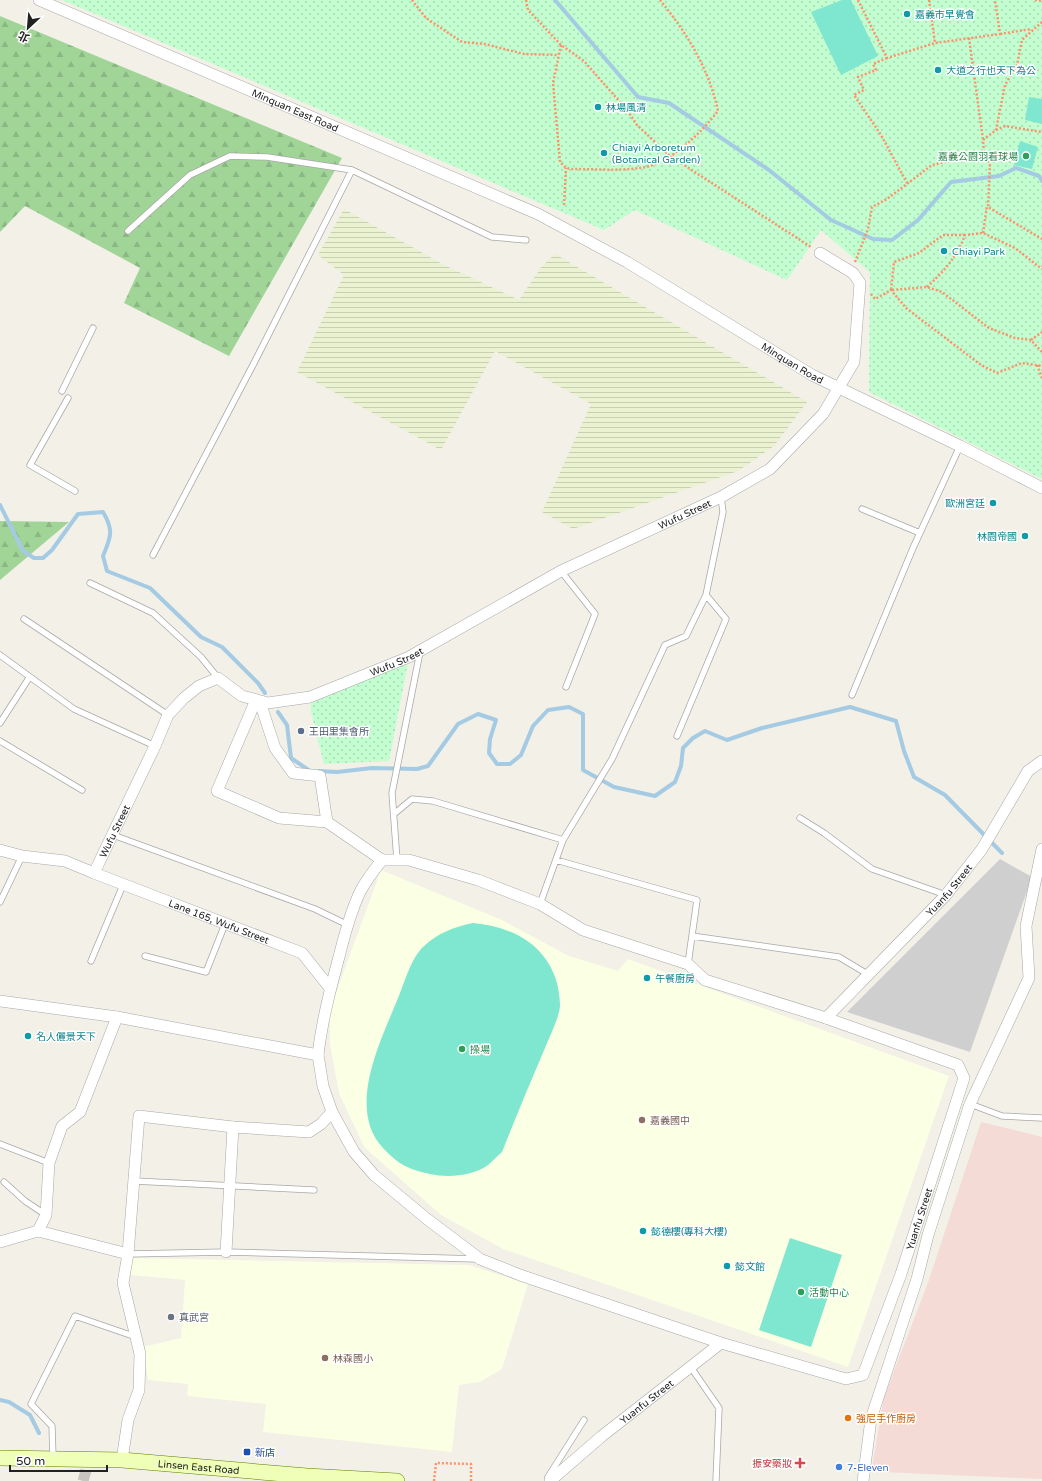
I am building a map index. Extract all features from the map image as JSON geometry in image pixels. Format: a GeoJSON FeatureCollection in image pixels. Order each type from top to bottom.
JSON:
{"type":"FeatureCollection","features":[{"type":"Feature","properties":{"kind":"main road","name":"Linsen East Road"},"geometry":{"type":"LineString","coordinates":[[0,1458],[122,1460],[306,1479],[397,1481]]}},
{"type":"Feature","properties":{"kind":"street","name":"Minquan East Road"},"geometry":{"type":"LineString","coordinates":[[39,0],[473,185],[552,221]]}},
{"type":"Feature","properties":{"kind":"street","name":"Minquan Road"},"geometry":{"type":"LineString","coordinates":[[552,221],[627,262],[812,375],[840,387],[1042,488]]}},
{"type":"Feature","properties":{"kind":"street"},"geometry":{"type":"LineString","coordinates":[[820,253],[853,273]]}},
{"type":"Feature","properties":{"kind":"street","name":"Wufu Street"},"geometry":{"type":"LineString","coordinates":[[94,873],[155,746],[168,715],[184,698],[199,686],[218,678],[242,696],[268,703],[310,697],[420,652],[561,571],[721,497],[770,468],[823,414],[854,362],[860,283],[853,273]]}},
{"type":"Feature","properties":{"kind":"street"},"geometry":{"type":"LineString","coordinates":[[258,701],[275,748],[293,773],[320,776],[327,822]]}},
{"type":"Feature","properties":{"kind":"street"},"geometry":{"type":"LineString","coordinates":[[258,701],[217,791],[279,818],[327,822],[382,860],[409,860],[478,880],[540,904],[583,930],[688,964],[705,980],[826,1018]]}},
{"type":"Feature","properties":{"kind":"street","name":"Yuanfu Street"},"geometry":{"type":"LineString","coordinates":[[550,1481],[602,1436],[690,1365],[721,1343],[846,1379],[863,1374],[901,1274],[964,1078],[958,1065],[826,1018],[946,896],[982,849],[1028,771],[1042,761]]}},
{"type":"Feature","properties":{"kind":"street","name":"Yuanfu Street"},"geometry":{"type":"LineString","coordinates":[[863,1481],[871,1419],[917,1279],[928,1235],[970,1104],[1029,978],[1026,926],[1042,849]]}},
{"type":"Feature","properties":{"kind":"street"},"geometry":{"type":"LineString","coordinates":[[0,850],[22,856],[65,861],[94,873]]}},
{"type":"Feature","properties":{"kind":"street"},"geometry":{"type":"LineString","coordinates":[[382,860],[368,878],[359,894],[348,925],[330,988],[321,1029],[318,1055],[323,1086],[332,1112],[354,1152],[374,1175],[427,1219],[480,1259],[520,1275],[721,1343]]}},
{"type":"Feature","properties":{"kind":"street","name":"Lane 165, Wufu Street"},"geometry":{"type":"LineString","coordinates":[[94,873],[302,953],[330,988]]}},
{"type":"Feature","properties":{"kind":"street"},"geometry":{"type":"LineString","coordinates":[[0,1001],[117,1017],[318,1055]]}},
{"type":"Feature","properties":{"kind":"street"},"geometry":{"type":"LineString","coordinates":[[38,1231],[46,1215],[49,1164],[62,1126],[80,1112],[117,1017]]}},
{"type":"Feature","properties":{"kind":"street"},"geometry":{"type":"LineString","coordinates":[[122,1460],[128,1420],[139,1390],[140,1354],[123,1283],[128,1254],[139,1116],[233,1127],[309,1132],[321,1124],[332,1112]]}},
{"type":"Feature","properties":{"kind":"street"},"geometry":{"type":"LineString","coordinates":[[226,1252],[233,1127]]}},
{"type":"Feature","properties":{"kind":"street"},"geometry":{"type":"LineString","coordinates":[[0,1242],[38,1231],[128,1254]]}},
{"type":"Feature","properties":{"kind":"lane"},"geometry":{"type":"LineString","coordinates":[[128,231],[190,175],[230,156],[267,157],[352,170],[492,237],[526,240]]}},
{"type":"Feature","properties":{"kind":"lane"},"geometry":{"type":"LineString","coordinates":[[153,555],[250,370],[352,170]]}},
{"type":"Feature","properties":{"kind":"lane"},"geometry":{"type":"LineString","coordinates":[[62,391],[93,328]]}},
{"type":"Feature","properties":{"kind":"lane"},"geometry":{"type":"LineString","coordinates":[[68,398],[30,465],[75,491]]}},
{"type":"Feature","properties":{"kind":"lane"},"geometry":{"type":"LineString","coordinates":[[852,695],[920,533],[960,446]]}},
{"type":"Feature","properties":{"kind":"lane"},"geometry":{"type":"LineString","coordinates":[[540,904],[563,840],[612,759],[665,645],[686,636],[706,595],[723,512],[721,497]]}},
{"type":"Feature","properties":{"kind":"lane"},"geometry":{"type":"LineString","coordinates":[[862,509],[920,533]]}},
{"type":"Feature","properties":{"kind":"lane"},"geometry":{"type":"LineString","coordinates":[[561,571],[595,614],[566,687]]}},
{"type":"Feature","properties":{"kind":"lane"},"geometry":{"type":"LineString","coordinates":[[90,582],[153,613],[201,657],[218,678]]}},
{"type":"Feature","properties":{"kind":"lane"},"geometry":{"type":"LineString","coordinates":[[677,736],[726,618],[706,595]]}},
{"type":"Feature","properties":{"kind":"lane"},"geometry":{"type":"LineString","coordinates":[[24,618],[168,715]]}},
{"type":"Feature","properties":{"kind":"lane"},"geometry":{"type":"LineString","coordinates":[[397,860],[392,794],[420,652]]}},
{"type":"Feature","properties":{"kind":"lane"},"geometry":{"type":"LineString","coordinates":[[0,655],[29,678],[74,709],[155,746]]}},
{"type":"Feature","properties":{"kind":"lane"},"geometry":{"type":"LineString","coordinates":[[0,723],[29,678]]}},
{"type":"Feature","properties":{"kind":"lane"},"geometry":{"type":"LineString","coordinates":[[0,741],[82,790]]}},
{"type":"Feature","properties":{"kind":"lane"},"geometry":{"type":"LineString","coordinates":[[394,814],[412,799],[433,801],[563,840]]}},
{"type":"Feature","properties":{"kind":"lane"},"geometry":{"type":"LineString","coordinates":[[800,818],[824,833],[872,869],[946,896]]}},
{"type":"Feature","properties":{"kind":"lane"},"geometry":{"type":"LineString","coordinates":[[113,835],[315,909],[348,925]]}},
{"type":"Feature","properties":{"kind":"lane"},"geometry":{"type":"LineString","coordinates":[[0,902],[22,856]]}},
{"type":"Feature","properties":{"kind":"lane"},"geometry":{"type":"LineString","coordinates":[[556,860],[697,900],[688,964]]}},
{"type":"Feature","properties":{"kind":"lane"},"geometry":{"type":"LineString","coordinates":[[91,961],[123,885]]}},
{"type":"Feature","properties":{"kind":"lane"},"geometry":{"type":"LineString","coordinates":[[145,956],[206,972],[225,924]]}},
{"type":"Feature","properties":{"kind":"lane"},"geometry":{"type":"LineString","coordinates":[[692,936],[840,958],[869,975]]}},
{"type":"Feature","properties":{"kind":"lane"},"geometry":{"type":"LineString","coordinates":[[970,1104],[1002,1116],[1042,1118]]}},
{"type":"Feature","properties":{"kind":"lane"},"geometry":{"type":"LineString","coordinates":[[0,1144],[49,1164]]}},
{"type":"Feature","properties":{"kind":"lane"},"geometry":{"type":"LineString","coordinates":[[134,1181],[230,1184],[314,1190]]}},
{"type":"Feature","properties":{"kind":"lane"},"geometry":{"type":"LineString","coordinates":[[4,1182],[25,1201],[46,1215]]}},
{"type":"Feature","properties":{"kind":"lane"},"geometry":{"type":"LineString","coordinates":[[128,1254],[226,1252],[480,1259]]}},
{"type":"Feature","properties":{"kind":"lane"},"geometry":{"type":"LineString","coordinates":[[53,1459],[52,1426],[31,1404],[75,1316],[136,1337]]}},
{"type":"Feature","properties":{"kind":"lane"},"geometry":{"type":"LineString","coordinates":[[690,1365],[719,1408],[716,1481]]}},
{"type":"Feature","properties":{"kind":"lane"},"geometry":{"type":"LineString","coordinates":[[546,1481],[584,1420]]}},
{"type":"Feature","properties":{"kind":"path"},"geometry":{"type":"LineString","coordinates":[[412,0],[426,18],[462,42],[485,44],[524,54],[558,54]]}},
{"type":"Feature","properties":{"kind":"path"},"geometry":{"type":"LineString","coordinates":[[526,0],[528,10],[561,45],[584,61],[627,110],[637,125],[670,156],[820,253]]}},
{"type":"Feature","properties":{"kind":"path"},"geometry":{"type":"LineString","coordinates":[[561,45],[552,83],[560,162],[566,168],[572,169],[640,168],[655,164],[670,156],[707,125],[718,111],[713,89],[691,41],[660,0]]}},
{"type":"Feature","properties":{"kind":"path"},"geometry":{"type":"LineString","coordinates":[[858,0],[887,58]]}},
{"type":"Feature","properties":{"kind":"path"},"geometry":{"type":"LineString","coordinates":[[929,0],[935,43]]}},
{"type":"Feature","properties":{"kind":"path"},"geometry":{"type":"LineString","coordinates":[[995,0],[1000,34]]}},
{"type":"Feature","properties":{"kind":"path"},"geometry":{"type":"LineString","coordinates":[[1035,0],[1042,1]]}},
{"type":"Feature","properties":{"kind":"path"},"geometry":{"type":"LineString","coordinates":[[996,130],[1005,85],[1017,65],[1022,40],[1032,29],[1042,22]]}},
{"type":"Feature","properties":{"kind":"path"},"geometry":{"type":"LineString","coordinates":[[907,183],[881,135],[854,95],[864,90],[858,77],[876,70],[873,64],[935,43],[1032,29]]}},
{"type":"Feature","properties":{"kind":"path"},"geometry":{"type":"LineString","coordinates":[[970,38],[984,140],[984,153],[990,163],[987,196],[988,204],[983,233]]}},
{"type":"Feature","properties":{"kind":"path"},"geometry":{"type":"LineString","coordinates":[[984,140],[996,130],[1005,126],[1042,132]]}},
{"type":"Feature","properties":{"kind":"path"},"geometry":{"type":"LineString","coordinates":[[984,153],[932,165],[888,199],[872,207],[868,229],[853,266],[853,273],[875,299],[891,290],[927,288],[942,292],[989,328],[1014,338],[1031,340],[1042,352]]}},
{"type":"Feature","properties":{"kind":"path"},"geometry":{"type":"LineString","coordinates":[[564,205],[566,168]]}},
{"type":"Feature","properties":{"kind":"path"},"geometry":{"type":"LineString","coordinates":[[988,204],[988,207],[1042,239]]}},
{"type":"Feature","properties":{"kind":"path"},"geometry":{"type":"LineString","coordinates":[[1042,269],[1015,248],[983,233],[943,235],[919,253],[894,262],[891,290],[906,308],[982,365],[998,373],[1022,363],[1042,366]]}},
{"type":"Feature","properties":{"kind":"path"},"geometry":{"type":"LineString","coordinates":[[927,288],[948,267],[960,249],[965,235]]}},
{"type":"Feature","properties":{"kind":"path"},"geometry":{"type":"LineString","coordinates":[[1031,340],[1042,332]]}},
{"type":"Feature","properties":{"kind":"path"},"geometry":{"type":"LineString","coordinates":[[1037,365],[1042,378]]}},
{"type":"Feature","properties":{"kind":"path"},"geometry":{"type":"LineString","coordinates":[[434,1481],[436,1463],[471,1464],[471,1481]]}},
{"type":"Feature","properties":{"kind":"shaded area"},"geometry":{"type":"Polygon","coordinates":[[[344,209],[444,265],[519,300],[542,266],[555,254],[807,402],[774,446],[738,471],[573,529],[542,512],[591,404],[495,351],[441,450],[297,372],[344,275],[318,255],[344,209]]]}},
{"type":"Feature","properties":{"kind":"shaded area"},"geometry":{"type":"Polygon","coordinates":[[[1000,859],[1032,877],[970,1052],[847,1012],[1000,859]]]}},
{"type":"Feature","properties":{"kind":"shaded area","name":"嘉義國中"},"geometry":{"type":"Polygon","coordinates":[[[381,870],[502,920],[569,956],[618,971],[628,959],[949,1076],[848,1367],[503,1249],[441,1215],[364,1147],[339,1093],[330,1044],[330,1009],[381,870]]]}},
{"type":"Feature","properties":{"kind":"shaded area"},"geometry":{"type":"Polygon","coordinates":[[[981,1122],[1042,1137],[1042,1479],[883,1472],[872,1468],[884,1397],[929,1280],[981,1122]]]}},
{"type":"Feature","properties":{"kind":"shaded area","name":"林森國小"},"geometry":{"type":"Polygon","coordinates":[[[131,1258],[469,1265],[528,1284],[502,1369],[480,1382],[459,1385],[452,1452],[263,1432],[266,1404],[187,1396],[188,1384],[148,1380],[143,1347],[181,1338],[185,1280],[131,1275],[131,1258]]]}},
{"type":"Feature","properties":{"kind":"green space"},"geometry":{"type":"Polygon","coordinates":[[[62,0],[1042,0],[1042,479],[869,392],[870,272],[821,230],[787,280],[635,210],[604,230],[62,0]]]}},
{"type":"Feature","properties":{"kind":"green space"},"geometry":{"type":"Polygon","coordinates":[[[842,0],[851,0],[878,56],[841,75],[811,12],[842,0]]]}},
{"type":"Feature","properties":{"kind":"green space"},"geometry":{"type":"Polygon","coordinates":[[[0,16],[342,158],[229,356],[124,303],[140,268],[25,206],[0,232],[0,16]]]}},
{"type":"Feature","properties":{"kind":"green space"},"geometry":{"type":"Polygon","coordinates":[[[1029,97],[1042,99],[1042,124],[1025,120],[1029,97]]]}},
{"type":"Feature","properties":{"kind":"green space","name":"嘉義公園羽看球場"},"geometry":{"type":"Polygon","coordinates":[[[1020,141],[1038,147],[1032,169],[1014,165],[1020,141]]]}},
{"type":"Feature","properties":{"kind":"green space"},"geometry":{"type":"Polygon","coordinates":[[[0,521],[69,522],[0,580],[0,521]]]}},
{"type":"Feature","properties":{"kind":"green space"},"geometry":{"type":"Polygon","coordinates":[[[409,657],[389,761],[324,764],[311,712],[310,697],[409,657]]]}},
{"type":"Feature","properties":{"kind":"green space","name":"操場"},"geometry":{"type":"Polygon","coordinates":[[[473,923],[507,930],[534,946],[545,958],[553,971],[558,987],[560,1010],[502,1152],[488,1165],[475,1172],[452,1176],[430,1174],[404,1166],[394,1159],[383,1148],[373,1133],[367,1115],[367,1096],[370,1077],[382,1038],[408,973],[419,951],[435,937],[459,926],[473,923]]]}},
{"type":"Feature","properties":{"kind":"green space","name":"活動中心"},"geometry":{"type":"Polygon","coordinates":[[[790,1238],[842,1255],[811,1347],[759,1330],[790,1238]]]}},
{"type":"Feature","properties":{"kind":"waterway"},"geometry":{"type":"LineString","coordinates":[[555,0],[638,97],[669,103],[769,170],[831,220],[873,239],[892,240],[918,220],[951,182],[999,176],[1016,168],[1039,176],[1042,181]]}},
{"type":"Feature","properties":{"kind":"waterway"},"geometry":{"type":"LineString","coordinates":[[0,505],[23,551],[34,558],[43,558],[52,550],[78,514],[103,512],[110,529],[108,544],[103,556],[107,571],[150,588],[201,637],[222,647],[258,683],[265,693]]}},
{"type":"Feature","properties":{"kind":"waterway"},"geometry":{"type":"LineString","coordinates":[[319,771],[337,772],[372,768],[417,769],[428,766],[458,724],[478,714],[496,720],[490,739],[489,753],[497,764],[510,764],[521,755],[533,726],[548,710],[569,707],[583,714],[583,770],[614,787],[655,796],[675,782],[681,766],[683,748],[693,738],[705,731],[727,740],[762,728],[850,707],[896,721],[904,751],[914,777],[945,795],[1002,853]]}},
{"type":"Feature","properties":{"kind":"waterway"},"geometry":{"type":"LineString","coordinates":[[278,712],[287,725],[291,758],[310,771]]}},
{"type":"Feature","properties":{"kind":"waterway"},"geometry":{"type":"LineString","coordinates":[[0,1400],[9,1402],[30,1415],[39,1433]]}},
{"type":"Feature","properties":{"kind":"tunnel"},"geometry":{"type":"LineString","coordinates":[[83,1481],[89,1460]]}},
{"type":"Feature","properties":{"kind":"place","name":"嘉義市早覺會"},"geometry":{"type":"Point","coordinates":[907,14]}},
{"type":"Feature","properties":{"kind":"place","name":"大道之行也天下為公"},"geometry":{"type":"Point","coordinates":[938,70]}},
{"type":"Feature","properties":{"kind":"place","name":"林場風清"},"geometry":{"type":"Point","coordinates":[598,107]}},
{"type":"Feature","properties":{"kind":"place","name":"Chiayi Arboretum (Botanical Garden)"},"geometry":{"type":"Point","coordinates":[604,153]}},
{"type":"Feature","properties":{"kind":"place","name":"嘉義公園羽看球場"},"geometry":{"type":"Point","coordinates":[1026,156]}},
{"type":"Feature","properties":{"kind":"place","name":"Chiayi Park"},"geometry":{"type":"Point","coordinates":[944,251]}},
{"type":"Feature","properties":{"kind":"place","name":"歐洲宮廷"},"geometry":{"type":"Point","coordinates":[993,503]}},
{"type":"Feature","properties":{"kind":"place","name":"林園帝國"},"geometry":{"type":"Point","coordinates":[1025,536]}},
{"type":"Feature","properties":{"kind":"place","name":"王田里集會所"},"geometry":{"type":"Point","coordinates":[301,731]}},
{"type":"Feature","properties":{"kind":"place","name":"午餐廚房"},"geometry":{"type":"Point","coordinates":[647,978]}},
{"type":"Feature","properties":{"kind":"place","name":"名人儷景天下"},"geometry":{"type":"Point","coordinates":[28,1036]}},
{"type":"Feature","properties":{"kind":"place","name":"操場"},"geometry":{"type":"Point","coordinates":[462,1049]}},
{"type":"Feature","properties":{"kind":"place","name":"嘉義國中"},"geometry":{"type":"Point","coordinates":[642,1120]}},
{"type":"Feature","properties":{"kind":"place","name":"懿德樓(專科大樓)"},"geometry":{"type":"Point","coordinates":[643,1231]}},
{"type":"Feature","properties":{"kind":"place","name":"懿文館"},"geometry":{"type":"Point","coordinates":[727,1266]}},
{"type":"Feature","properties":{"kind":"place","name":"活動中心"},"geometry":{"type":"Point","coordinates":[801,1292]}},
{"type":"Feature","properties":{"kind":"place","name":"真武宮"},"geometry":{"type":"Point","coordinates":[171,1317]}},
{"type":"Feature","properties":{"kind":"place","name":"林森國小"},"geometry":{"type":"Point","coordinates":[325,1358]}},
{"type":"Feature","properties":{"kind":"place","name":"強尼手作廚房"},"geometry":{"type":"Point","coordinates":[848,1418]}},
{"type":"Feature","properties":{"kind":"place","name":"新店"},"geometry":{"type":"Point","coordinates":[247,1452]}},
{"type":"Feature","properties":{"kind":"place","name":"振安藥妝"},"geometry":{"type":"Point","coordinates":[800,1463]}},
{"type":"Feature","properties":{"kind":"place","name":"7-Eleven"},"geometry":{"type":"Point","coordinates":[839,1467]}}]}
